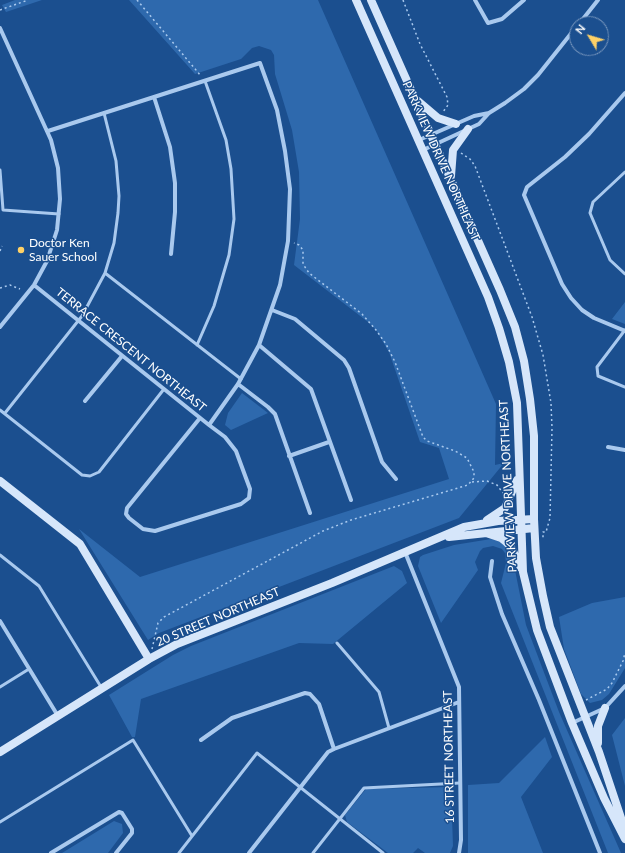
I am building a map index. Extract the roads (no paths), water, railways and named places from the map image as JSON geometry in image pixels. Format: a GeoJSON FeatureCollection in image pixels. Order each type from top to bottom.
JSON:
{"type":"FeatureCollection","features":[{"type":"Feature","properties":{"kind":"main road","name":"PARKVIEW DRIVE NORTHEAST"},"geometry":{"type":"LineString","coordinates":[[356,0],[488,297],[501,335],[509,362],[516,403],[519,437],[518,475],[523,572],[537,630],[555,683],[604,798],[625,840]]}},
{"type":"Feature","properties":{"kind":"main road","name":"PARKVIEW DRIVE NORTHEAST"},"geometry":{"type":"LineString","coordinates":[[371,0],[436,144],[515,327],[524,361],[530,399],[534,436],[534,523],[536,558],[550,627],[599,752],[625,830]]}},
{"type":"Feature","properties":{"kind":"main road"},"geometry":{"type":"LineString","coordinates":[[415,98],[428,111],[438,118],[456,124]]}},
{"type":"Feature","properties":{"kind":"main road"},"geometry":{"type":"LineString","coordinates":[[451,179],[453,150],[468,129]]}},
{"type":"Feature","properties":{"kind":"main road"},"geometry":{"type":"LineString","coordinates":[[479,523],[494,516],[505,508],[518,475]]}},
{"type":"Feature","properties":{"kind":"main road"},"geometry":{"type":"LineString","coordinates":[[0,481],[80,544],[149,659]]}},
{"type":"Feature","properties":{"kind":"main road","name":"20 STREET NORTHEAST"},"geometry":{"type":"LineString","coordinates":[[0,752],[149,659],[177,644],[332,583],[404,551],[464,527],[479,523],[534,523]]}},
{"type":"Feature","properties":{"kind":"main road","name":"20 STREET NORTHEAST"},"geometry":{"type":"LineString","coordinates":[[437,539],[521,524]]}},
{"type":"Feature","properties":{"kind":"main road"},"geometry":{"type":"LineString","coordinates":[[482,532],[496,536],[506,542],[511,548],[523,572]]}},
{"type":"Feature","properties":{"kind":"main road"},"geometry":{"type":"LineString","coordinates":[[599,752],[598,726],[605,708]]}},
{"type":"Feature","properties":{"kind":"street"},"geometry":{"type":"LineString","coordinates":[[475,0],[488,23],[502,19],[524,0]]}},
{"type":"Feature","properties":{"kind":"street"},"geometry":{"type":"LineString","coordinates":[[585,16],[598,0]]}},
{"type":"Feature","properties":{"kind":"street"},"geometry":{"type":"LineString","coordinates":[[0,28],[48,131],[58,168],[59,214],[52,246],[34,285],[0,327]]}},
{"type":"Feature","properties":{"kind":"street"},"geometry":{"type":"LineString","coordinates":[[419,140],[474,116],[489,113],[506,104],[524,90],[538,75],[569,36]]}},
{"type":"Feature","properties":{"kind":"street","name":"TERRACE CRESCENT NORTHEAST"},"geometry":{"type":"LineString","coordinates":[[34,285],[209,425],[240,381],[259,345],[272,310],[284,266],[290,220],[288,170],[277,110],[260,63],[48,131]]}},
{"type":"Feature","properties":{"kind":"street"},"geometry":{"type":"LineString","coordinates":[[625,93],[589,134],[565,157],[527,187],[524,195],[562,284],[571,298],[582,310],[594,318],[625,331]]}},
{"type":"Feature","properties":{"kind":"street"},"geometry":{"type":"LineString","coordinates":[[154,97],[170,147],[175,183],[175,212],[171,254]]}},
{"type":"Feature","properties":{"kind":"street"},"geometry":{"type":"LineString","coordinates":[[423,150],[479,124],[489,113]]}},
{"type":"Feature","properties":{"kind":"street"},"geometry":{"type":"LineString","coordinates":[[272,310],[295,319],[344,360],[349,368],[382,462],[396,479]]}},
{"type":"Feature","properties":{"kind":"street"},"geometry":{"type":"LineString","coordinates":[[259,345],[311,388],[329,442],[351,500]]}},
{"type":"Feature","properties":{"kind":"street"},"geometry":{"type":"LineString","coordinates":[[85,401],[122,356]]}},
{"type":"Feature","properties":{"kind":"street"},"geometry":{"type":"LineString","coordinates":[[240,381],[275,414],[310,513]]}},
{"type":"Feature","properties":{"kind":"street"},"geometry":{"type":"LineString","coordinates":[[200,418],[127,508],[126,514],[129,518],[143,529],[155,531],[241,504],[248,498],[250,489],[236,451],[225,437],[209,425]]}},
{"type":"Feature","properties":{"kind":"street"},"geometry":{"type":"LineString","coordinates":[[290,456],[329,442]]}},
{"type":"Feature","properties":{"kind":"street"},"geometry":{"type":"LineString","coordinates":[[608,447],[625,450]]}},
{"type":"Feature","properties":{"kind":"street","name":"16 STREET NORTHEAST"},"geometry":{"type":"LineString","coordinates":[[404,551],[459,687],[461,840],[459,853]]}},
{"type":"Feature","properties":{"kind":"street","name":"PARKVIEW DRIVE NORTHEAST"},"geometry":{"type":"LineString","coordinates":[[492,561],[490,577],[502,614],[600,853]]}},
{"type":"Feature","properties":{"kind":"street"},"geometry":{"type":"LineString","coordinates":[[1,624],[58,716]]}},
{"type":"Feature","properties":{"kind":"street"},"geometry":{"type":"LineString","coordinates":[[572,723],[605,708],[625,686]]}},
{"type":"Feature","properties":{"kind":"street"},"geometry":{"type":"LineString","coordinates":[[201,740],[232,718],[305,693],[310,694],[319,704],[334,748]]}},
{"type":"Feature","properties":{"kind":"street"},"geometry":{"type":"LineString","coordinates":[[249,853],[328,752],[334,748],[459,702]]}},
{"type":"Feature","properties":{"kind":"street"},"geometry":{"type":"LineString","coordinates":[[51,853],[119,812],[122,813],[132,829],[132,833],[116,853]]}},
{"type":"Feature","properties":{"kind":"lane"},"geometry":{"type":"LineString","coordinates":[[196,344],[214,306],[229,255],[234,220],[232,169],[226,140],[205,81]]}},
{"type":"Feature","properties":{"kind":"lane"},"geometry":{"type":"LineString","coordinates":[[5,413],[86,310],[105,273],[114,243],[119,196],[116,161],[104,114]]}},
{"type":"Feature","properties":{"kind":"lane"},"geometry":{"type":"LineString","coordinates":[[0,170],[3,210],[59,214]]}},
{"type":"Feature","properties":{"kind":"lane"},"geometry":{"type":"LineString","coordinates":[[625,172],[593,202],[590,213],[610,260],[625,274]]}},
{"type":"Feature","properties":{"kind":"lane"},"geometry":{"type":"LineString","coordinates":[[105,273],[196,344],[240,381]]}},
{"type":"Feature","properties":{"kind":"lane"},"geometry":{"type":"LineString","coordinates":[[625,331],[597,366],[598,376],[625,387]]}},
{"type":"Feature","properties":{"kind":"lane"},"geometry":{"type":"LineString","coordinates":[[0,410],[82,475],[90,476],[99,472],[164,389]]}},
{"type":"Feature","properties":{"kind":"lane"},"geometry":{"type":"LineString","coordinates":[[0,555],[39,586],[102,689]]}},
{"type":"Feature","properties":{"kind":"lane"},"geometry":{"type":"LineString","coordinates":[[337,643],[379,692],[389,728]]}},
{"type":"Feature","properties":{"kind":"lane"},"geometry":{"type":"LineString","coordinates":[[0,687],[29,669]]}},
{"type":"Feature","properties":{"kind":"lane"},"geometry":{"type":"LineString","coordinates":[[0,822],[134,740],[192,836]]}},
{"type":"Feature","properties":{"kind":"lane"},"geometry":{"type":"LineString","coordinates":[[179,853],[257,753],[383,853]]}},
{"type":"Feature","properties":{"kind":"lane"},"geometry":{"type":"LineString","coordinates":[[313,853],[364,788],[460,783]]}},
{"type":"Feature","properties":{"kind":"place","name":"Doctor Ken Sauer School"},"geometry":{"type":"Point","coordinates":[21,250]}}]}
